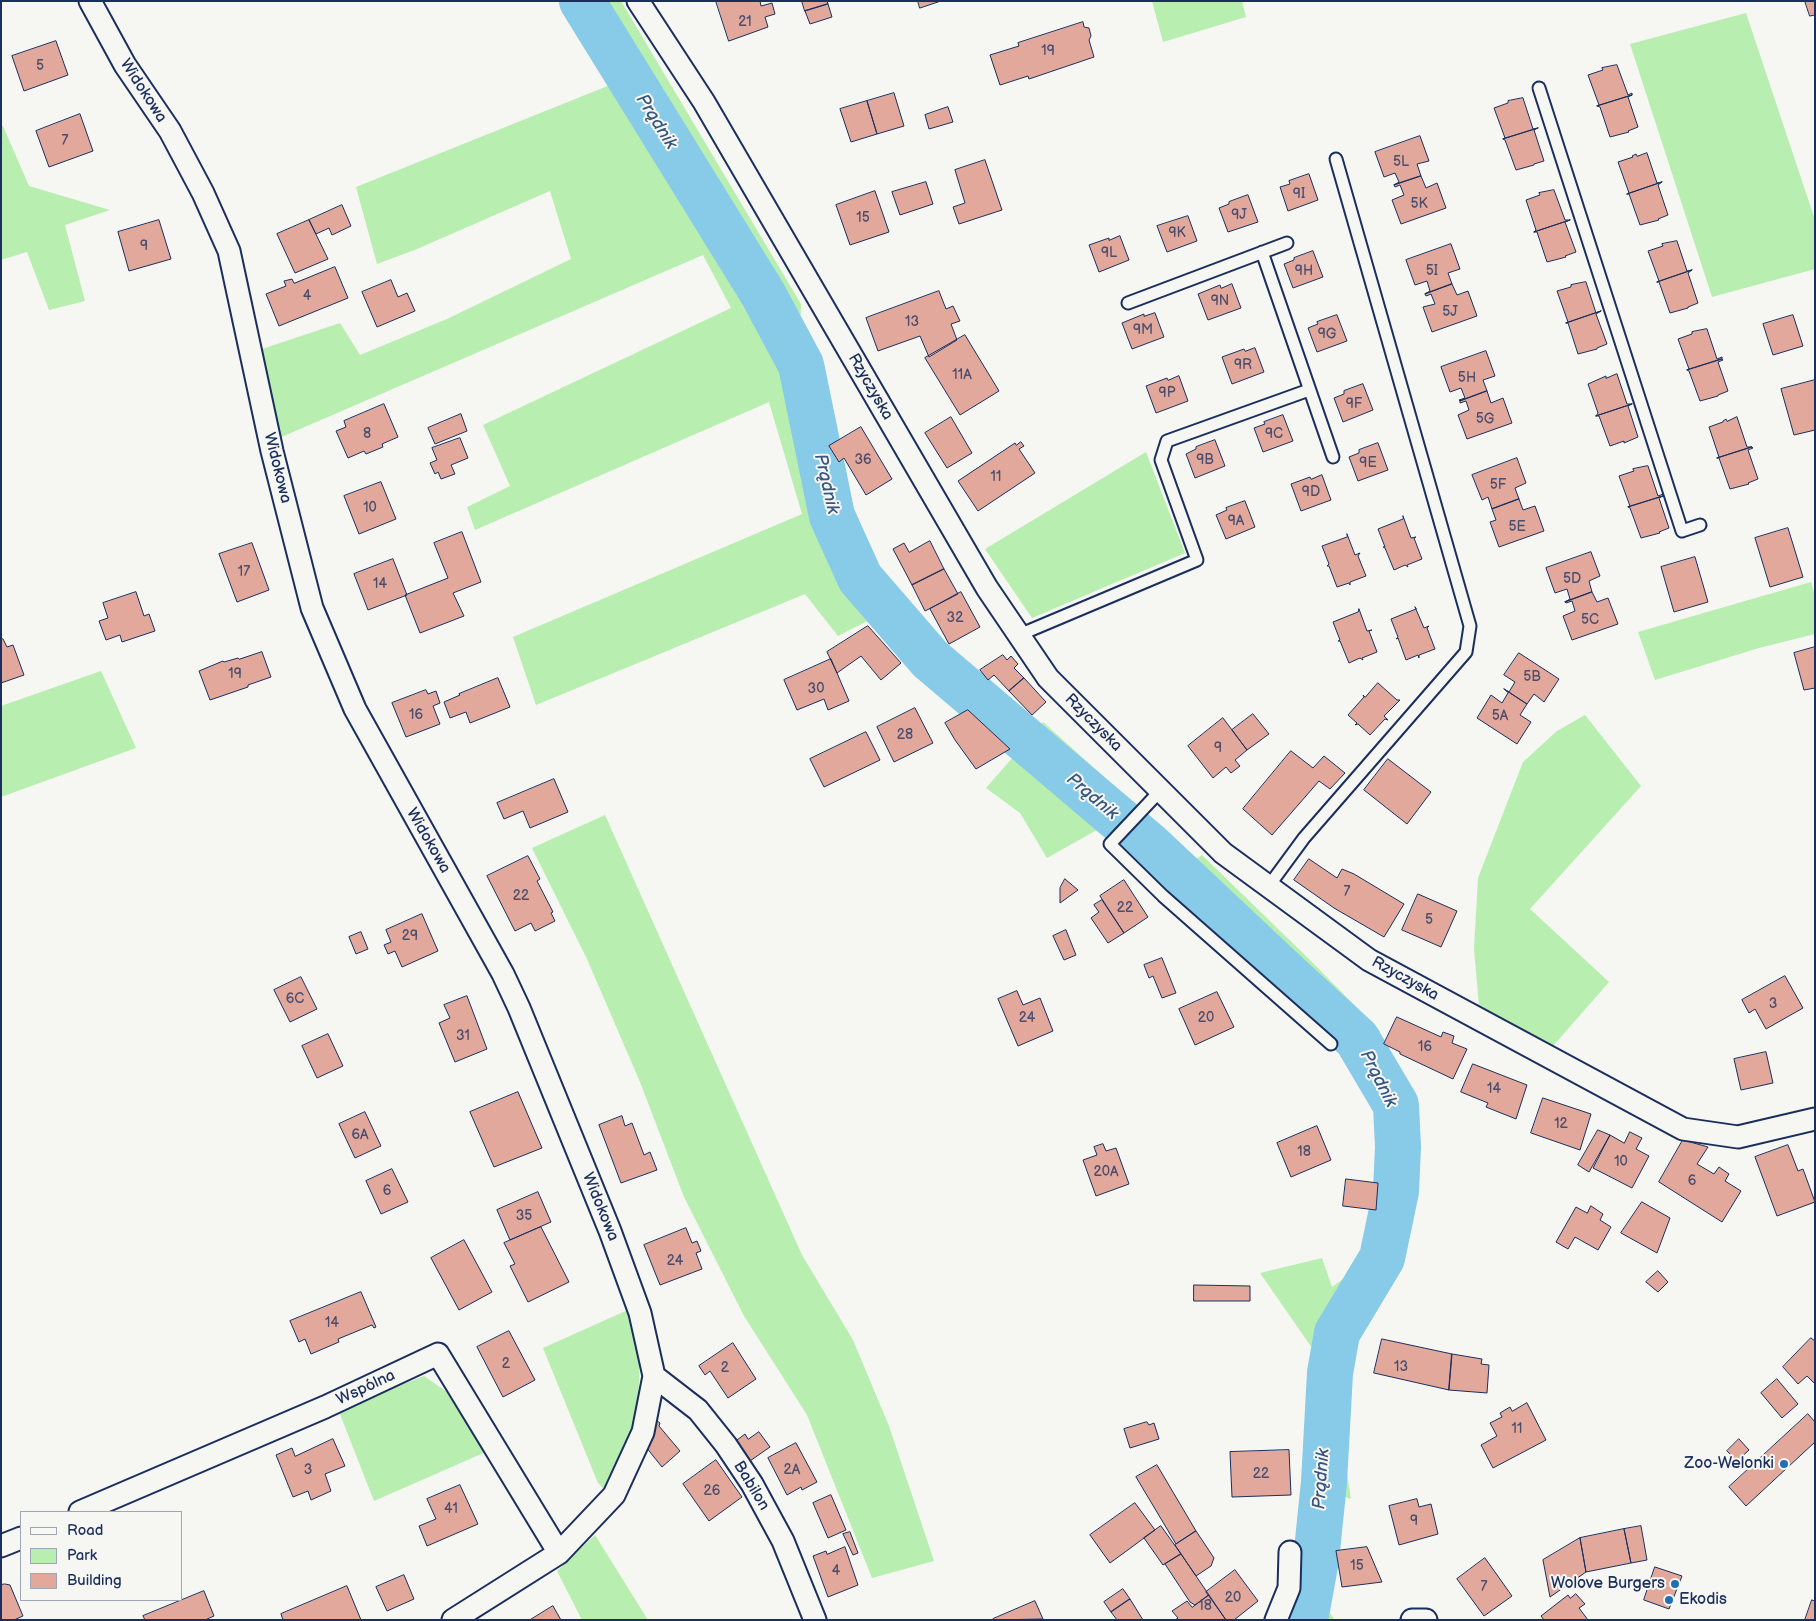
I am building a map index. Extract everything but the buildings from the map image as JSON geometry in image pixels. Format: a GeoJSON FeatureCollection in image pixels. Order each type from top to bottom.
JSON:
{"type":"FeatureCollection","features":[{"type":"Feature","properties":{"kind":"street","name":"Widokowa"},"geometry":{"type":"LineString","coordinates":[[90,1],[125,65],[170,131],[203,193],[229,251],[272,451],[312,608],[354,709],[503,974],[519,1008],[610,1231],[640,1313],[654,1376],[643,1432],[614,1494],[559,1553],[453,1620]]}},
{"type":"Feature","properties":{"kind":"street","name":"Rzyczyska"},"geometry":{"type":"LineString","coordinates":[[638,1],[704,102],[987,588],[1048,678],[1223,852],[1369,960],[1683,1129],[1738,1137],[1815,1119]]}},
{"type":"Feature","properties":{"kind":"street","name":"Wspólna"},"geometry":{"type":"LineString","coordinates":[[82,1511],[325,1407],[438,1354],[559,1553]]}},
{"type":"Feature","properties":{"kind":"street","name":"Babilon"},"geometry":{"type":"LineString","coordinates":[[654,1376],[698,1410],[726,1445],[752,1484],[783,1541],[815,1620]]}},
{"type":"Feature","properties":{"kind":"street"},"geometry":{"type":"LineString","coordinates":[[1,1546],[20,1538]]}},
{"type":"Feature","properties":{"kind":"street"},"geometry":{"type":"LineString","coordinates":[[1276,1620],[1289,1588],[1290,1552]]}},
{"type":"Feature","properties":{"kind":"street"},"geometry":{"type":"LineString","coordinates":[[1412,1620],[1426,1620]]}},
{"type":"Feature","properties":{"kind":"lane"},"geometry":{"type":"LineString","coordinates":[[1539,88],[1682,531],[1700,525]]}},
{"type":"Feature","properties":{"kind":"lane"},"geometry":{"type":"LineString","coordinates":[[1268,886],[1304,838],[1466,652],[1470,626],[1336,159]]}},
{"type":"Feature","properties":{"kind":"lane"},"geometry":{"type":"LineString","coordinates":[[1128,303],[1287,243]]}},
{"type":"Feature","properties":{"kind":"lane"},"geometry":{"type":"LineString","coordinates":[[1262,252],[1333,457]]}},
{"type":"Feature","properties":{"kind":"lane"},"geometry":{"type":"LineString","coordinates":[[1019,635],[1197,560],[1161,460],[1167,441],[1310,390]]}},
{"type":"Feature","properties":{"kind":"lane"},"geometry":{"type":"LineString","coordinates":[[1161,790],[1110,844],[1163,896],[1331,1044]]}},
{"type":"Feature","properties":{"kind":"green space"},"geometry":{"type":"Polygon","coordinates":[[[558,1],[621,1],[801,304],[800,334],[833,488],[851,546],[892,609],[910,607],[944,659],[922,669],[902,642],[877,616],[838,636],[805,594],[536,705],[513,637],[802,514],[769,402],[475,530],[467,507],[510,486],[483,425],[731,308],[703,255],[277,439],[259,350],[340,323],[360,355],[447,319],[571,259],[550,191],[417,249],[377,264],[356,187],[610,85],[558,1]]]}},
{"type":"Feature","properties":{"kind":"green space"},"geometry":{"type":"Polygon","coordinates":[[[1152,1],[1242,1],[1246,17],[1163,42],[1152,1]]]}},
{"type":"Feature","properties":{"kind":"green space"},"geometry":{"type":"Polygon","coordinates":[[[1746,13],[1815,220],[1815,269],[1712,297],[1630,44],[1746,13]]]}},
{"type":"Feature","properties":{"kind":"green space"},"geometry":{"type":"Polygon","coordinates":[[[1,126],[3,126],[29,186],[110,210],[65,225],[85,301],[49,310],[27,252],[1,260],[1,126]]]}},
{"type":"Feature","properties":{"kind":"green space"},"geometry":{"type":"Polygon","coordinates":[[[1146,452],[1185,553],[1032,618],[985,549],[1146,452]]]}},
{"type":"Feature","properties":{"kind":"green space"},"geometry":{"type":"Polygon","coordinates":[[[1811,582],[1815,596],[1815,634],[1759,648],[1655,680],[1638,632],[1811,582]]]}},
{"type":"Feature","properties":{"kind":"green space"},"geometry":{"type":"Polygon","coordinates":[[[101,671],[136,748],[1,797],[1,706],[101,671]]]}},
{"type":"Feature","properties":{"kind":"green space"},"geometry":{"type":"Polygon","coordinates":[[[977,676],[1037,729],[1043,722],[1133,803],[1104,826],[1047,858],[1020,813],[986,788],[1020,749],[954,687],[977,676]]]}},
{"type":"Feature","properties":{"kind":"green space"},"geometry":{"type":"Polygon","coordinates":[[[1585,715],[1641,786],[1530,909],[1609,982],[1553,1046],[1479,1006],[1474,949],[1478,878],[1523,762],[1557,731],[1585,715]]]}},
{"type":"Feature","properties":{"kind":"green space"},"geometry":{"type":"Polygon","coordinates":[[[605,815],[802,1255],[853,1340],[889,1426],[934,1561],[872,1578],[807,1415],[744,1316],[684,1197],[640,1082],[587,959],[532,848],[605,815]]]}},
{"type":"Feature","properties":{"kind":"green space"},"geometry":{"type":"Polygon","coordinates":[[[1148,815],[1186,866],[1202,855],[1380,1031],[1375,1045],[1401,1104],[1410,1175],[1402,1239],[1378,1293],[1366,1328],[1355,1327],[1342,1442],[1351,1499],[1334,1493],[1311,1479],[1319,1358],[1260,1273],[1322,1258],[1332,1287],[1369,1261],[1384,1223],[1390,1161],[1386,1119],[1356,1058],[1301,1000],[1121,842],[1148,815]]]}},
{"type":"Feature","properties":{"kind":"green space"},"geometry":{"type":"Polygon","coordinates":[[[630,1309],[639,1365],[637,1400],[625,1451],[604,1489],[598,1483],[543,1348],[630,1309]]]}},
{"type":"Feature","properties":{"kind":"green space"},"geometry":{"type":"Polygon","coordinates":[[[424,1376],[447,1392],[488,1451],[374,1501],[338,1409],[424,1376]]]}},
{"type":"Feature","properties":{"kind":"green space"},"geometry":{"type":"Polygon","coordinates":[[[1310,1493],[1332,1507],[1319,1598],[1335,1620],[1283,1620],[1296,1589],[1300,1573],[1306,1542],[1310,1493]]]}},
{"type":"Feature","properties":{"kind":"green space"},"geometry":{"type":"Polygon","coordinates":[[[595,1535],[648,1620],[582,1620],[557,1571],[595,1535]]]}},
{"type":"Feature","properties":{"kind":"waterway","name":"Prądnik"},"geometry":{"type":"LineString","coordinates":[[582,1],[763,294],[801,365],[832,516],[860,578],[930,659],[1149,845],[1357,1039],[1396,1105],[1398,1147],[1396,1191],[1382,1258],[1337,1333],[1330,1373],[1324,1482],[1316,1560],[1305,1620]]}},
{"type":"Feature","properties":{"kind":"place","name":"Zoo-Welonki"},"geometry":{"type":"Point","coordinates":[1784,1464]}},
{"type":"Feature","properties":{"kind":"place","name":"Wolove Burgers"},"geometry":{"type":"Point","coordinates":[1675,1584]}},
{"type":"Feature","properties":{"kind":"place","name":"Ekodis"},"geometry":{"type":"Point","coordinates":[1669,1600]}}]}
